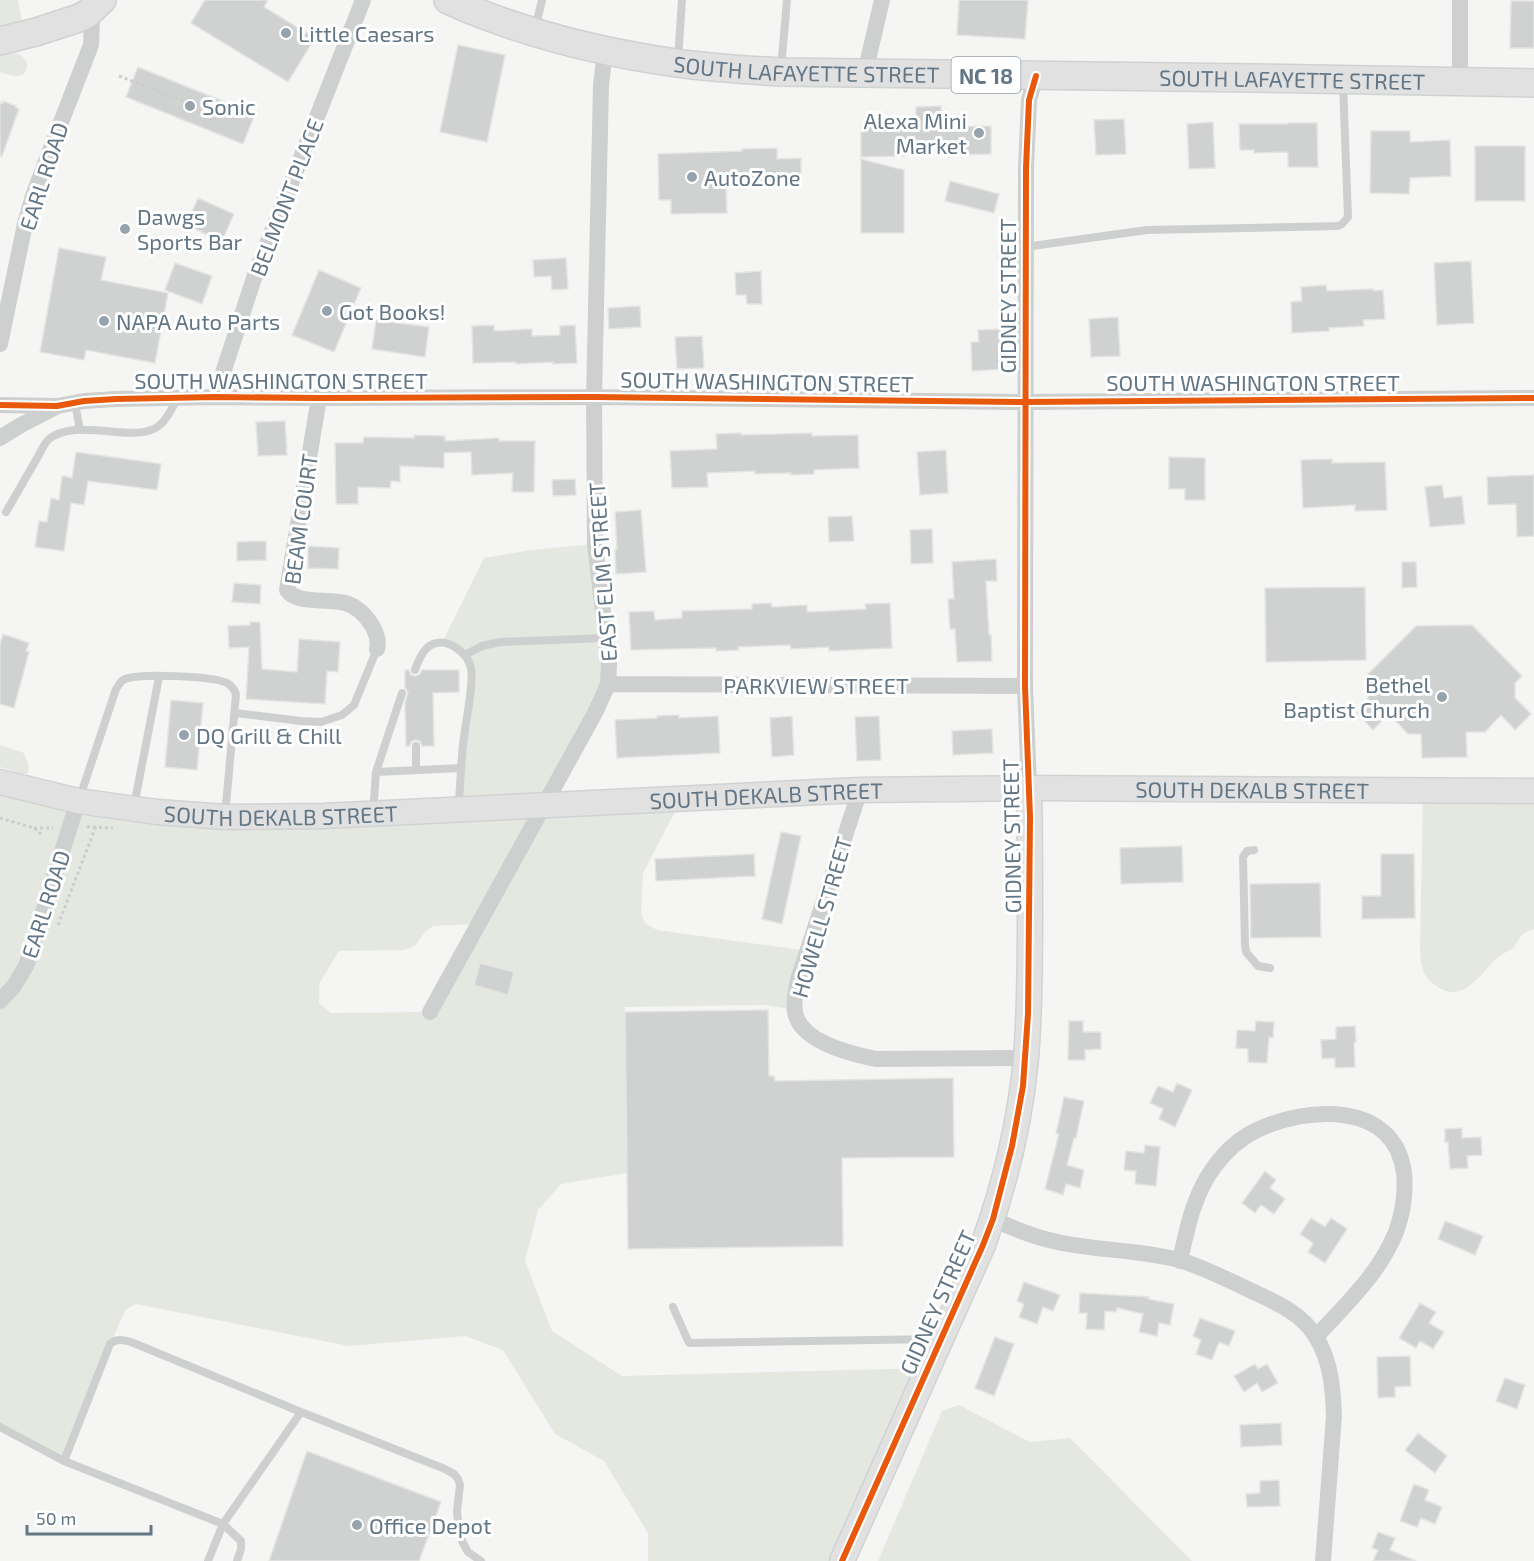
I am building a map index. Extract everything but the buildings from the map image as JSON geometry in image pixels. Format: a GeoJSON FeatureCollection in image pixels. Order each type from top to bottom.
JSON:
{"type":"FeatureCollection","features":[{"type":"Feature","properties":{"kind":"main road","name":"SOUTH LAFAYETTE STREET"},"geometry":{"type":"LineString","coordinates":[[448,0],[534,32],[604,51],[678,63],[781,72],[1534,83]]}},
{"type":"Feature","properties":{"kind":"main road"},"geometry":{"type":"LineString","coordinates":[[0,41],[79,18],[96,6]]}},
{"type":"Feature","properties":{"kind":"main road","name":"SOUTH DEKALB STREET"},"geometry":{"type":"LineString","coordinates":[[0,782],[78,801],[157,812],[225,817],[324,816],[860,790],[1029,788],[1534,791]]}},
{"type":"Feature","properties":{"kind":"main road","name":"GIDNEY STREET"},"geometry":{"type":"LineString","coordinates":[[842,1561],[983,1245],[993,1220],[1012,1146],[1026,1058],[1030,970],[1029,788]]}},
{"type":"Feature","properties":{"kind":"street","name":"BELMONT PLACE"},"geometry":{"type":"LineString","coordinates":[[215,396],[256,272],[363,0]]}},
{"type":"Feature","properties":{"kind":"street"},"geometry":{"type":"LineString","coordinates":[[865,74],[882,0]]}},
{"type":"Feature","properties":{"kind":"street"},"geometry":{"type":"LineString","coordinates":[[1460,0],[1460,81]]}},
{"type":"Feature","properties":{"kind":"street","name":"EARL ROAD"},"geometry":{"type":"LineString","coordinates":[[0,344],[25,224],[33,196],[91,45],[92,20],[96,6]]}},
{"type":"Feature","properties":{"kind":"street","name":"EAST ELM STREET"},"geometry":{"type":"LineString","coordinates":[[430,1012],[596,711],[608,684],[609,663],[595,544],[594,397],[601,85],[604,51]]}},
{"type":"Feature","properties":{"kind":"street","name":"GIDNEY STREET"},"geometry":{"type":"LineString","coordinates":[[1029,788],[1025,686],[1025,247],[1028,115],[1029,100],[1036,76]]}},
{"type":"Feature","properties":{"kind":"street","name":"SOUTH WASHINGTON STREET"},"geometry":{"type":"LineString","coordinates":[[0,405],[57,406],[116,399],[215,396],[594,397],[1025,402],[1534,398]]}},
{"type":"Feature","properties":{"kind":"street","name":"BEAM COURT"},"geometry":{"type":"LineString","coordinates":[[319,398],[287,591],[294,597],[346,603],[355,608],[365,615],[377,635],[379,643],[377,650]]}},
{"type":"Feature","properties":{"kind":"street","name":"SOUTH WASHINGTON STREET"},"geometry":{"type":"LineString","coordinates":[[0,438],[57,406]]}},
{"type":"Feature","properties":{"kind":"street","name":"PARKVIEW STREET"},"geometry":{"type":"LineString","coordinates":[[608,684],[1025,686]]}},
{"type":"Feature","properties":{"kind":"street","name":"HOWELL STREET"},"geometry":{"type":"LineString","coordinates":[[860,790],[798,980],[795,1010],[800,1023],[816,1039],[854,1055],[876,1059],[1026,1058]]}},
{"type":"Feature","properties":{"kind":"street","name":"EARL ROAD"},"geometry":{"type":"LineString","coordinates":[[0,1001],[14,986],[26,966],[78,801]]}},
{"type":"Feature","properties":{"kind":"street"},"geometry":{"type":"LineString","coordinates":[[1180,1261],[1185,1236],[1198,1196],[1214,1167],[1238,1142],[1270,1124],[1306,1116],[1337,1114],[1368,1121],[1393,1141],[1400,1156],[1405,1181],[1403,1208],[1396,1232],[1375,1271],[1316,1336]]}},
{"type":"Feature","properties":{"kind":"street"},"geometry":{"type":"LineString","coordinates":[[993,1220],[1055,1242],[1125,1250],[1180,1261],[1233,1282],[1279,1304],[1303,1321],[1316,1336],[1326,1357],[1334,1407],[1323,1561]]}},
{"type":"Feature","properties":{"kind":"lane"},"geometry":{"type":"LineString","coordinates":[[534,32],[542,0]]}},
{"type":"Feature","properties":{"kind":"lane"},"geometry":{"type":"LineString","coordinates":[[678,63],[682,0]]}},
{"type":"Feature","properties":{"kind":"lane"},"geometry":{"type":"LineString","coordinates":[[781,72],[787,0]]}},
{"type":"Feature","properties":{"kind":"lane"},"geometry":{"type":"LineString","coordinates":[[1025,247],[1147,230],[1334,227],[1342,224],[1348,217],[1343,79]]}},
{"type":"Feature","properties":{"kind":"lane"},"geometry":{"type":"LineString","coordinates":[[6,512],[47,441],[60,432],[80,430],[138,432],[154,429],[164,420],[179,397]]}},
{"type":"Feature","properties":{"kind":"lane"},"geometry":{"type":"LineString","coordinates":[[75,403],[80,430]]}},
{"type":"Feature","properties":{"kind":"lane"},"geometry":{"type":"LineString","coordinates":[[465,655],[482,646],[500,642],[606,638]]}},
{"type":"Feature","properties":{"kind":"lane"},"geometry":{"type":"LineString","coordinates":[[415,670],[427,648],[433,644],[442,643],[453,646],[465,655],[471,665],[458,810]]}},
{"type":"Feature","properties":{"kind":"lane"},"geometry":{"type":"LineString","coordinates":[[235,713],[321,722],[342,715],[354,705],[377,650]]}},
{"type":"Feature","properties":{"kind":"lane"},"geometry":{"type":"LineString","coordinates":[[133,809],[159,677]]}},
{"type":"Feature","properties":{"kind":"lane"},"geometry":{"type":"LineString","coordinates":[[78,801],[120,682],[127,678],[202,678],[230,684],[236,694],[225,817]]}},
{"type":"Feature","properties":{"kind":"lane"},"geometry":{"type":"LineString","coordinates":[[373,813],[376,772],[402,693]]}},
{"type":"Feature","properties":{"kind":"lane"},"geometry":{"type":"LineString","coordinates":[[416,746],[416,771]]}},
{"type":"Feature","properties":{"kind":"lane"},"geometry":{"type":"LineString","coordinates":[[376,772],[461,768]]}},
{"type":"Feature","properties":{"kind":"lane"},"geometry":{"type":"LineString","coordinates":[[1254,850],[1247,851],[1243,857],[1246,952],[1258,966],[1270,968]]}},
{"type":"Feature","properties":{"kind":"lane"},"geometry":{"type":"LineString","coordinates":[[673,1307],[689,1343],[941,1339]]}},
{"type":"Feature","properties":{"kind":"lane"},"geometry":{"type":"LineString","coordinates":[[64,1461],[108,1349],[112,1342],[118,1340],[131,1342],[454,1474],[460,1485],[457,1511],[459,1532],[468,1552],[481,1561]]}},
{"type":"Feature","properties":{"kind":"lane"},"geometry":{"type":"LineString","coordinates":[[208,1561],[223,1524],[301,1412]]}},
{"type":"Feature","properties":{"kind":"lane"},"geometry":{"type":"LineString","coordinates":[[0,1427],[64,1461],[223,1524],[241,1540],[237,1561]]}},
{"type":"Feature","properties":{"kind":"path"},"geometry":{"type":"LineString","coordinates":[[119,76],[198,107]]}},
{"type":"Feature","properties":{"kind":"path"},"geometry":{"type":"LineString","coordinates":[[0,818],[34,828],[41,834]]}},
{"type":"Feature","properties":{"kind":"shaded area"},"geometry":{"type":"Polygon","coordinates":[[[0,0],[18,0],[22,22],[0,27],[0,0]]]}},
{"type":"Feature","properties":{"kind":"shaded area"},"geometry":{"type":"Polygon","coordinates":[[[11,51],[22,56],[27,63],[22,75],[14,76],[0,72],[0,54],[11,51]]]}},
{"type":"Feature","properties":{"kind":"shaded area"},"geometry":{"type":"Polygon","coordinates":[[[595,544],[608,684],[543,806],[681,800],[643,873],[641,913],[645,923],[657,930],[808,951],[795,1010],[766,1005],[625,1007],[627,1173],[561,1184],[538,1210],[525,1261],[552,1331],[622,1376],[929,1368],[843,1561],[648,1561],[648,1533],[604,1461],[555,1434],[503,1350],[465,1336],[349,1346],[136,1304],[126,1309],[64,1461],[0,1427],[0,782],[157,812],[458,810],[471,684],[465,655],[442,643],[484,558],[531,550],[595,544]],[[477,924],[433,926],[425,932],[415,946],[404,950],[339,951],[319,984],[319,1003],[331,1013],[429,1012],[477,924]]]}},
{"type":"Feature","properties":{"kind":"shaded area"},"geometry":{"type":"Polygon","coordinates":[[[0,745],[24,753],[29,767],[28,773],[23,774],[0,767],[0,745]]]}},
{"type":"Feature","properties":{"kind":"shaded area"},"geometry":{"type":"Polygon","coordinates":[[[1423,790],[1534,791],[1534,929],[1522,936],[1514,947],[1498,957],[1471,985],[1455,992],[1445,991],[1430,981],[1421,964],[1423,790]]]}},
{"type":"Feature","properties":{"kind":"shaded area"},"geometry":{"type":"Polygon","coordinates":[[[959,1405],[1030,1442],[1070,1438],[1192,1561],[878,1561],[942,1411],[959,1405]]]}},
{"type":"Feature","properties":{"kind":"cycle path"},"geometry":{"type":"LineString","coordinates":[[842,1561],[993,1219],[1012,1146],[1023,1086],[1028,1014],[1030,817],[1025,686],[1026,168],[1029,100],[1036,76]]}},
{"type":"Feature","properties":{"kind":"cycle path"},"geometry":{"type":"LineString","coordinates":[[0,405],[57,406],[116,399],[215,397],[594,397],[1025,402],[1534,398]]}},
{"type":"Feature","properties":{"kind":"place","name":"Little Caesars"},"geometry":{"type":"Point","coordinates":[286,33]}},
{"type":"Feature","properties":{"kind":"place","name":"Sonic"},"geometry":{"type":"Point","coordinates":[190,106]}},
{"type":"Feature","properties":{"kind":"place","name":"Alexa Mini Market"},"geometry":{"type":"Point","coordinates":[979,133]}},
{"type":"Feature","properties":{"kind":"place","name":"AutoZone"},"geometry":{"type":"Point","coordinates":[692,177]}},
{"type":"Feature","properties":{"kind":"place","name":"Dawgs Sports Bar"},"geometry":{"type":"Point","coordinates":[125,229]}},
{"type":"Feature","properties":{"kind":"place","name":"Got Books!"},"geometry":{"type":"Point","coordinates":[327,311]}},
{"type":"Feature","properties":{"kind":"place","name":"NAPA Auto Parts"},"geometry":{"type":"Point","coordinates":[104,321]}},
{"type":"Feature","properties":{"kind":"place","name":"Bethel Baptist Church"},"geometry":{"type":"Point","coordinates":[1442,697]}},
{"type":"Feature","properties":{"kind":"place","name":"DQ Grill & Chill"},"geometry":{"type":"Point","coordinates":[184,735]}},
{"type":"Feature","properties":{"kind":"place","name":"Office Depot"},"geometry":{"type":"Point","coordinates":[357,1525]}}]}
